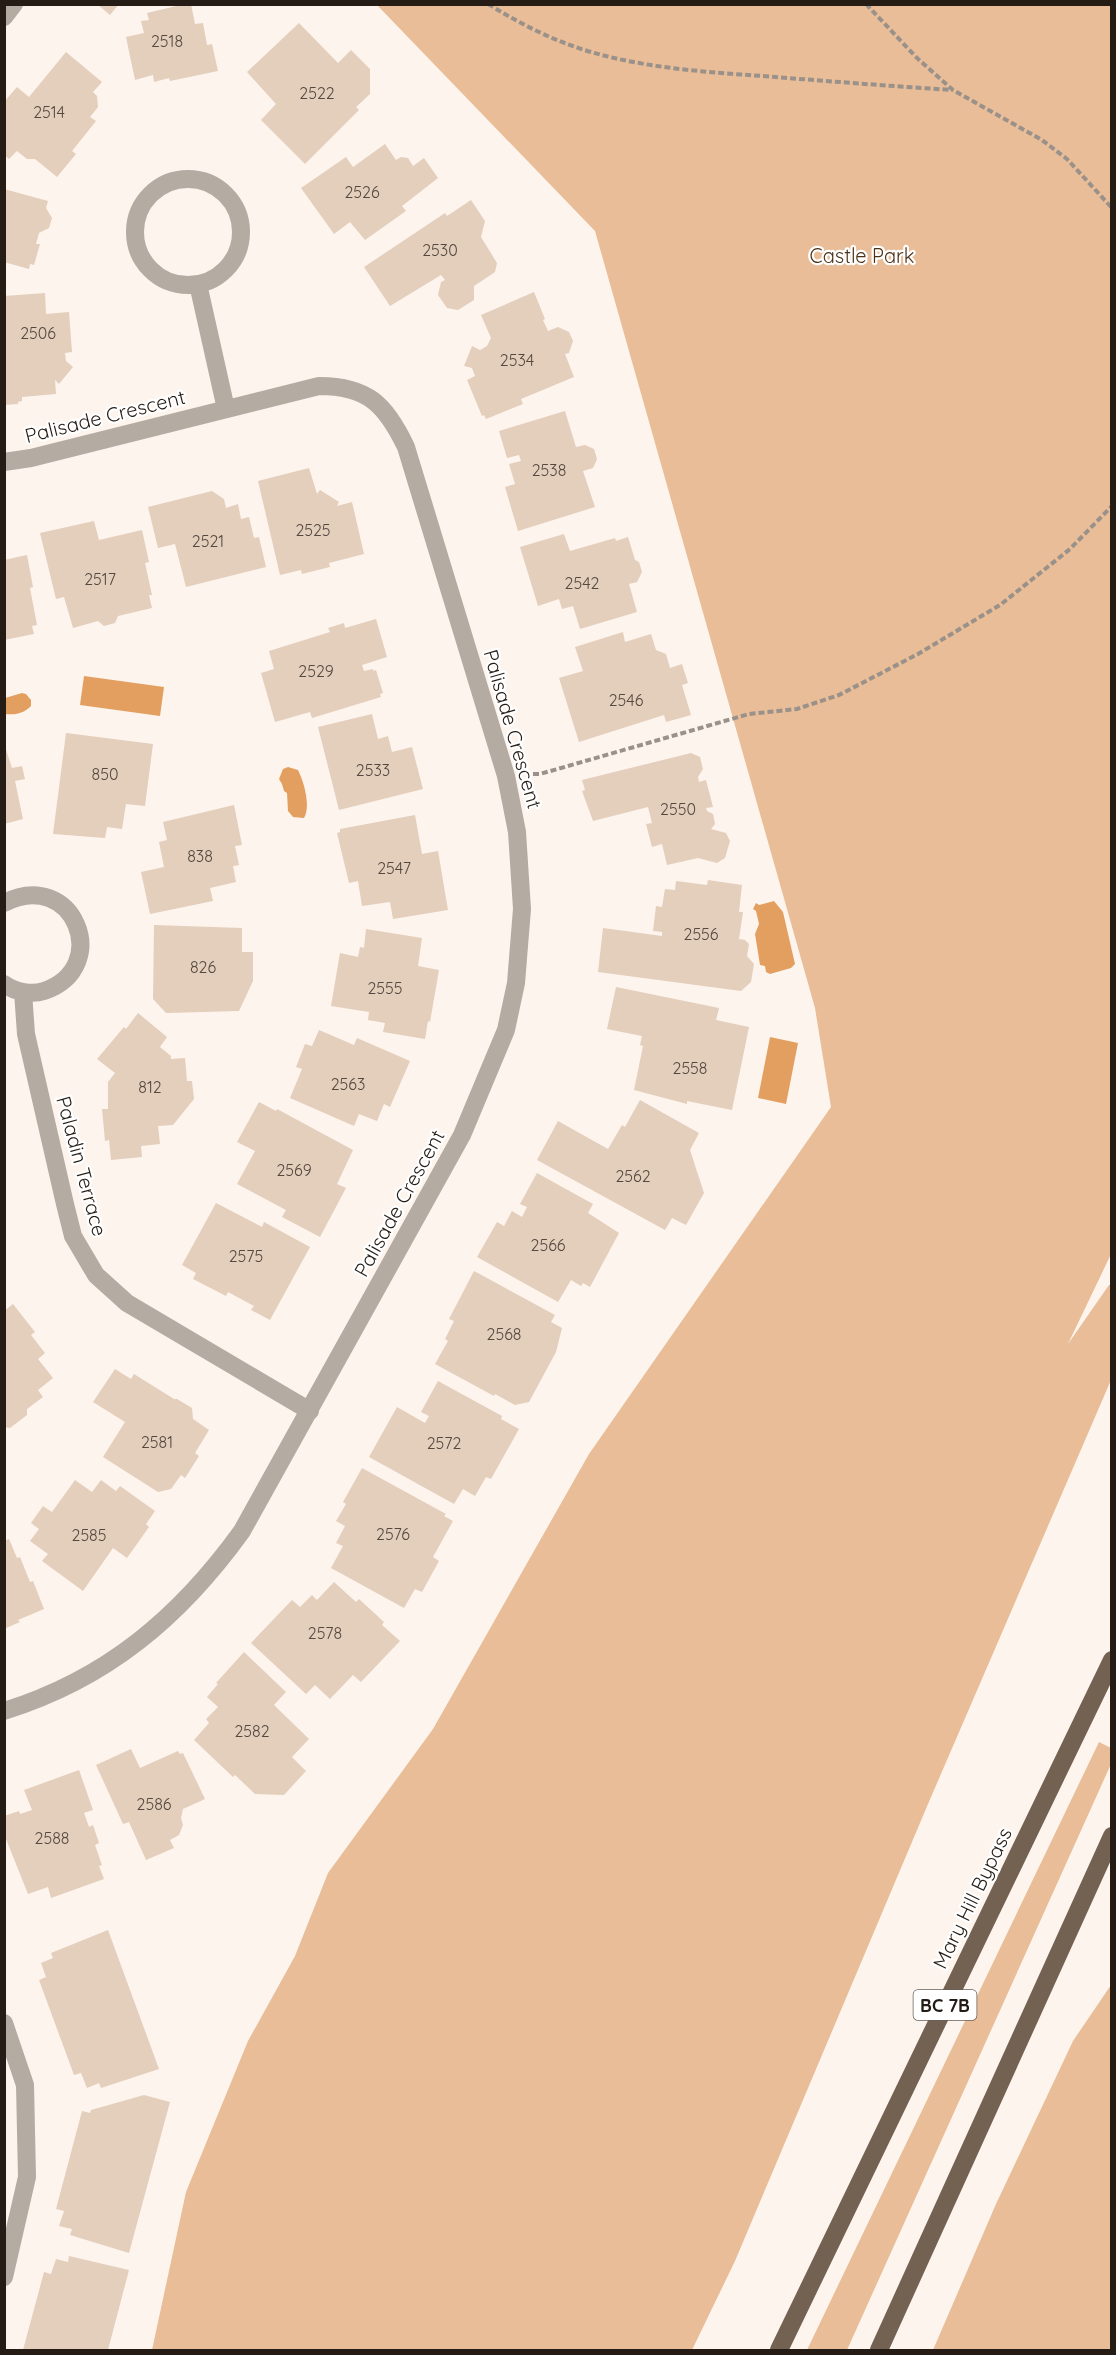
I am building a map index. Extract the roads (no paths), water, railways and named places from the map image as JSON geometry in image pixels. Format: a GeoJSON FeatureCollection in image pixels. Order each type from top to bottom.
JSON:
{"type":"FeatureCollection","features":[{"type":"Feature","properties":{"kind":"highway","name":"Mary Hill Bypass"},"geometry":{"type":"LineString","coordinates":[[779,2350],[1112,1660]]}},
{"type":"Feature","properties":{"kind":"highway"},"geometry":{"type":"LineString","coordinates":[[879,2350],[1112,1836]]}},
{"type":"Feature","properties":{"kind":"street"},"geometry":{"type":"LineString","coordinates":[[4,17],[14,4]]}},
{"type":"Feature","properties":{"kind":"street"},"geometry":{"type":"LineString","coordinates":[[189,179],[206,182],[221,190],[233,203],[240,219],[241,236],[237,253],[228,268],[214,279],[198,284],[180,285],[164,280],[149,269],[139,254],[135,237],[136,219],[144,203],[155,190],[171,182],[189,179]]}},
{"type":"Feature","properties":{"kind":"street"},"geometry":{"type":"LineString","coordinates":[[198,284],[226,409]]}},
{"type":"Feature","properties":{"kind":"street","name":"Palisade Crescent"},"geometry":{"type":"LineString","coordinates":[[4,462],[31,458],[319,386],[340,386],[356,390],[382,409],[396,426],[406,447],[506,777],[517,832],[522,909],[516,983],[506,1030],[462,1135],[242,1530],[214,1570],[150,1633],[87,1676],[52,1695],[4,1712]]}},
{"type":"Feature","properties":{"kind":"street"},"geometry":{"type":"LineString","coordinates":[[4,903],[16,897],[33,894],[49,897],[63,905],[74,917],[80,932],[81,948],[77,964],[68,977],[55,987],[40,993],[24,993],[4,984]]}},
{"type":"Feature","properties":{"kind":"street","name":"Paladin Terrace"},"geometry":{"type":"LineString","coordinates":[[24,993],[26,1034],[73,1236],[96,1275],[127,1303],[310,1411]]}},
{"type":"Feature","properties":{"kind":"street"},"geometry":{"type":"LineString","coordinates":[[4,2023],[26,2085],[27,2177],[4,2277]]}},
{"type":"Feature","properties":{"kind":"park label","name":"Castle Park"},"geometry":{"type":"Point","coordinates":[862,255]}}]}
